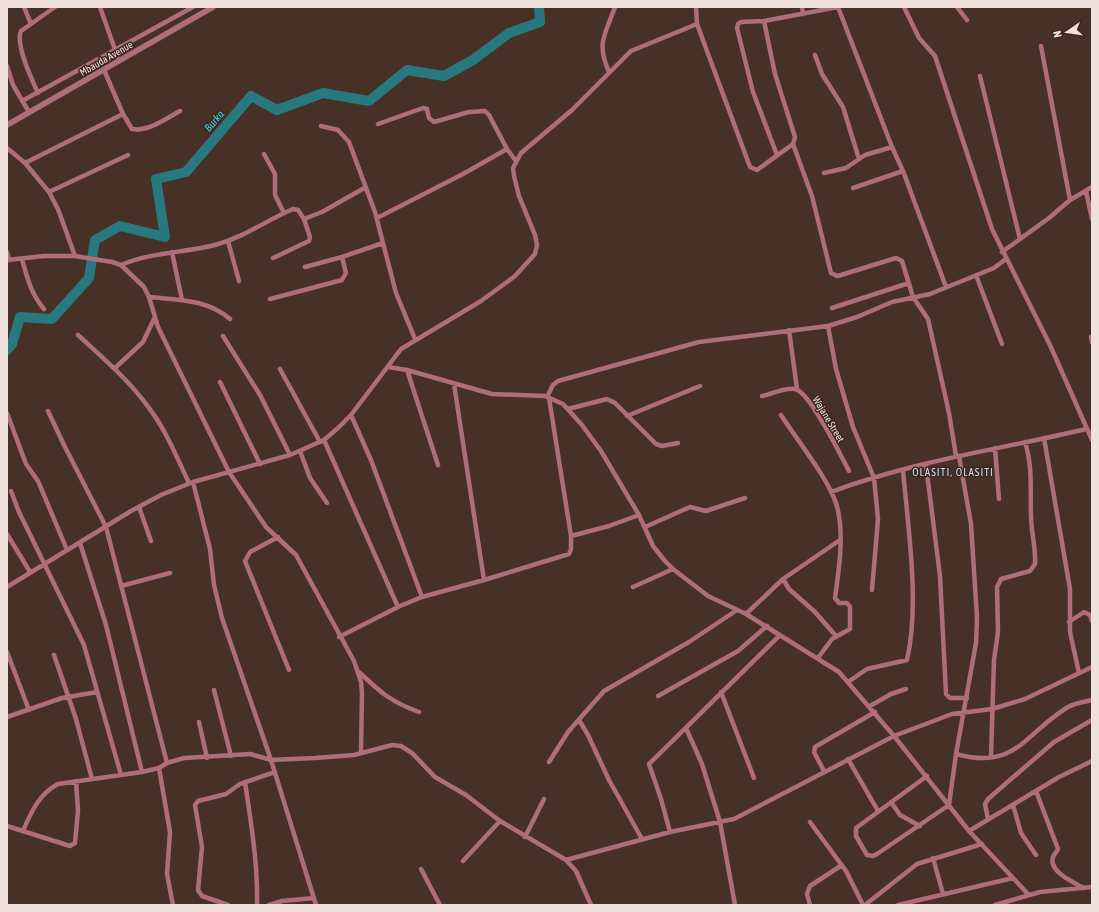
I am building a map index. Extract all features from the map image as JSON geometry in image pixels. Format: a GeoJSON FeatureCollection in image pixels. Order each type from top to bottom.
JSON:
{"type":"FeatureCollection","features":[{"type":"Feature","properties":{"kind":"street"},"geometry":{"type":"LineString","coordinates":[[24,7],[31,24]]}},
{"type":"Feature","properties":{"kind":"street"},"geometry":{"type":"LineString","coordinates":[[38,93],[19,40],[21,31],[55,7]]}},
{"type":"Feature","properties":{"kind":"street"},"geometry":{"type":"LineString","coordinates":[[100,7],[114,51],[119,61]]}},
{"type":"Feature","properties":{"kind":"street"},"geometry":{"type":"LineString","coordinates":[[22,101],[193,7]]}},
{"type":"Feature","properties":{"kind":"street","name":"Mbauda Avenue"},"geometry":{"type":"LineString","coordinates":[[7,125],[213,7]]}},
{"type":"Feature","properties":{"kind":"street"},"geometry":{"type":"LineString","coordinates":[[609,72],[602,55],[602,45],[615,7]]}},
{"type":"Feature","properties":{"kind":"street"},"geometry":{"type":"LineString","coordinates":[[696,7],[697,24],[750,167],[757,170],[793,144]]}},
{"type":"Feature","properties":{"kind":"street"},"geometry":{"type":"LineString","coordinates":[[802,7],[803,14]]}},
{"type":"Feature","properties":{"kind":"street"},"geometry":{"type":"LineString","coordinates":[[777,155],[753,92],[737,28],[738,24],[741,22],[764,21],[838,7],[892,147],[903,171],[946,287]]}},
{"type":"Feature","properties":{"kind":"street"},"geometry":{"type":"LineString","coordinates":[[904,7],[919,38],[935,56],[982,201],[1002,252],[1050,345],[1092,440]]}},
{"type":"Feature","properties":{"kind":"street"},"geometry":{"type":"LineString","coordinates":[[957,7],[967,20]]}},
{"type":"Feature","properties":{"kind":"street"},"geometry":{"type":"LineString","coordinates":[[764,21],[776,74],[795,135],[793,144],[812,196],[831,273],[837,276],[896,258],[902,261],[913,296],[928,319],[949,413],[969,514],[977,603],[976,643],[956,754],[949,805],[877,854],[870,856],[867,855],[855,830],[926,776]]}},
{"type":"Feature","properties":{"kind":"street"},"geometry":{"type":"LineString","coordinates":[[7,587],[139,507],[191,482],[290,455],[322,441],[351,415],[401,349],[415,339],[480,301],[515,276],[535,254],[537,245],[535,234],[519,196],[513,168],[516,161],[526,149],[572,110],[631,51],[697,24]]}},
{"type":"Feature","properties":{"kind":"street"},"geometry":{"type":"LineString","coordinates":[[1041,46],[1070,200]]}},
{"type":"Feature","properties":{"kind":"street"},"geometry":{"type":"LineString","coordinates":[[816,55],[822,74],[843,107],[859,159]]}},
{"type":"Feature","properties":{"kind":"street"},"geometry":{"type":"LineString","coordinates":[[7,66],[13,86],[29,112]]}},
{"type":"Feature","properties":{"kind":"street"},"geometry":{"type":"LineString","coordinates":[[104,70],[130,127],[140,130],[160,122],[180,111]]}},
{"type":"Feature","properties":{"kind":"street"},"geometry":{"type":"LineString","coordinates":[[980,76],[1020,239]]}},
{"type":"Feature","properties":{"kind":"street"},"geometry":{"type":"LineString","coordinates":[[378,124],[423,108],[427,109],[429,118],[434,122],[470,112],[485,111],[490,115],[507,149],[516,161]]}},
{"type":"Feature","properties":{"kind":"street"},"geometry":{"type":"LineString","coordinates":[[25,163],[123,114]]}},
{"type":"Feature","properties":{"kind":"street"},"geometry":{"type":"LineString","coordinates":[[321,126],[333,127],[346,136],[377,218],[396,293],[415,339]]}},
{"type":"Feature","properties":{"kind":"street"},"geometry":{"type":"LineString","coordinates":[[824,173],[846,168],[869,154],[892,147]]}},
{"type":"Feature","properties":{"kind":"street"},"geometry":{"type":"LineString","coordinates":[[7,148],[25,163],[49,192],[58,209],[75,256]]}},
{"type":"Feature","properties":{"kind":"street"},"geometry":{"type":"LineString","coordinates":[[377,218],[463,174],[507,149]]}},
{"type":"Feature","properties":{"kind":"street"},"geometry":{"type":"LineString","coordinates":[[264,154],[275,174],[276,195],[284,213]]}},
{"type":"Feature","properties":{"kind":"street"},"geometry":{"type":"LineString","coordinates":[[49,192],[128,155]]}},
{"type":"Feature","properties":{"kind":"street"},"geometry":{"type":"LineString","coordinates":[[853,188],[903,171]]}},
{"type":"Feature","properties":{"kind":"street"},"geometry":{"type":"LineString","coordinates":[[304,219],[322,212],[366,187]]}},
{"type":"Feature","properties":{"kind":"street"},"geometry":{"type":"LineString","coordinates":[[1002,252],[1049,218],[1070,200],[1092,187]]}},
{"type":"Feature","properties":{"kind":"street"},"geometry":{"type":"LineString","coordinates":[[1086,191],[1092,219]]}},
{"type":"Feature","properties":{"kind":"street"},"geometry":{"type":"LineString","coordinates":[[7,252],[8,260],[75,256],[121,265],[150,256],[228,241],[250,232],[284,213],[296,209],[304,219],[310,237],[309,241],[273,258]]}},
{"type":"Feature","properties":{"kind":"street"},"geometry":{"type":"LineString","coordinates":[[228,241],[239,281]]}},
{"type":"Feature","properties":{"kind":"street"},"geometry":{"type":"LineString","coordinates":[[305,267],[342,257],[383,243]]}},
{"type":"Feature","properties":{"kind":"street"},"geometry":{"type":"LineString","coordinates":[[172,252],[182,300]]}},
{"type":"Feature","properties":{"kind":"street"},"geometry":{"type":"LineString","coordinates":[[270,298],[342,280],[346,273],[342,257]]}},
{"type":"Feature","properties":{"kind":"street"},"geometry":{"type":"LineString","coordinates":[[22,259],[27,280],[35,297],[44,309]]}},
{"type":"Feature","properties":{"kind":"street"},"geometry":{"type":"LineString","coordinates":[[339,637],[398,607],[422,597],[566,556],[571,549],[571,536],[548,397],[552,384],[688,344],[714,339],[828,326],[857,317],[882,305],[913,296],[925,296],[994,268],[1006,259]]}},
{"type":"Feature","properties":{"kind":"street"},"geometry":{"type":"LineString","coordinates":[[121,265],[137,279],[149,297],[154,319],[229,472],[266,527],[292,550],[301,562],[358,671],[385,696],[401,705],[419,712]]}},
{"type":"Feature","properties":{"kind":"street"},"geometry":{"type":"LineString","coordinates":[[976,275],[1002,344]]}},
{"type":"Feature","properties":{"kind":"street"},"geometry":{"type":"LineString","coordinates":[[832,308],[910,283]]}},
{"type":"Feature","properties":{"kind":"street"},"geometry":{"type":"LineString","coordinates":[[149,297],[182,300],[211,306],[230,319]]}},
{"type":"Feature","properties":{"kind":"street"},"geometry":{"type":"LineString","coordinates":[[115,368],[143,342],[154,319]]}},
{"type":"Feature","properties":{"kind":"street"},"geometry":{"type":"LineString","coordinates":[[828,326],[836,369],[852,428],[874,478],[878,519],[872,590]]}},
{"type":"Feature","properties":{"kind":"street"},"geometry":{"type":"LineString","coordinates":[[762,396],[790,389],[797,389],[789,330]]}},
{"type":"Feature","properties":{"kind":"street"},"geometry":{"type":"LineString","coordinates":[[78,335],[115,368],[149,408],[191,482],[210,549],[214,585],[222,618],[275,772],[316,905]]}},
{"type":"Feature","properties":{"kind":"street"},"geometry":{"type":"LineString","coordinates":[[223,336],[263,402],[290,455]]}},
{"type":"Feature","properties":{"kind":"street"},"geometry":{"type":"LineString","coordinates":[[388,367],[407,370],[454,384],[501,395],[548,397],[558,401],[568,409],[601,451],[639,515],[653,546],[673,569],[708,596],[767,626],[832,667],[848,682],[875,712],[968,831],[1028,894]]}},
{"type":"Feature","properties":{"kind":"street"},"geometry":{"type":"LineString","coordinates":[[280,369],[322,441],[398,607]]}},
{"type":"Feature","properties":{"kind":"street"},"geometry":{"type":"LineString","coordinates":[[407,370],[438,465]]}},
{"type":"Feature","properties":{"kind":"street"},"geometry":{"type":"LineString","coordinates":[[220,382],[260,464]]}},
{"type":"Feature","properties":{"kind":"street"},"geometry":{"type":"LineString","coordinates":[[454,384],[484,580]]}},
{"type":"Feature","properties":{"kind":"street"},"geometry":{"type":"LineString","coordinates":[[628,416],[700,386]]}},
{"type":"Feature","properties":{"kind":"street","name":"Wajane Street"},"geometry":{"type":"LineString","coordinates":[[797,389],[809,401],[817,413],[849,471]]}},
{"type":"Feature","properties":{"kind":"street"},"geometry":{"type":"LineString","coordinates":[[568,409],[607,399],[615,403],[659,445],[678,443]]}},
{"type":"Feature","properties":{"kind":"street"},"geometry":{"type":"LineString","coordinates":[[48,411],[106,527],[167,762]]}},
{"type":"Feature","properties":{"kind":"street"},"geometry":{"type":"LineString","coordinates":[[7,413],[26,464],[38,481],[67,550]]}},
{"type":"Feature","properties":{"kind":"street"},"geometry":{"type":"LineString","coordinates":[[351,415],[371,460],[422,597]]}},
{"type":"Feature","properties":{"kind":"street"},"geometry":{"type":"LineString","coordinates":[[781,415],[831,492],[839,518],[840,540],[835,598],[839,603],[850,605],[850,625],[849,631],[836,636],[818,658]]}},
{"type":"Feature","properties":{"kind":"street"},"geometry":{"type":"LineString","coordinates":[[831,492],[874,478],[958,456],[1086,429]]}},
{"type":"Feature","properties":{"kind":"street"},"geometry":{"type":"LineString","coordinates":[[1044,438],[1070,589],[1069,622],[1078,673]]}},
{"type":"Feature","properties":{"kind":"street"},"geometry":{"type":"LineString","coordinates":[[991,757],[999,582],[1005,577],[1030,571],[1036,564],[1030,514],[1032,481],[1030,462],[1025,442]]}},
{"type":"Feature","properties":{"kind":"street"},"geometry":{"type":"LineString","coordinates":[[995,448],[999,499]]}},
{"type":"Feature","properties":{"kind":"street"},"geometry":{"type":"LineString","coordinates":[[300,451],[310,478],[327,503]]}},
{"type":"Feature","properties":{"kind":"street"},"geometry":{"type":"LineString","coordinates":[[926,465],[940,576],[946,694],[950,698],[967,698]]}},
{"type":"Feature","properties":{"kind":"street"},"geometry":{"type":"LineString","coordinates":[[848,682],[867,669],[907,660],[912,609],[912,569],[903,470]]}},
{"type":"Feature","properties":{"kind":"street"},"geometry":{"type":"LineString","coordinates":[[11,491],[19,512],[84,645],[121,775]]}},
{"type":"Feature","properties":{"kind":"street"},"geometry":{"type":"LineString","coordinates":[[645,527],[690,507],[706,511],[746,498]]}},
{"type":"Feature","properties":{"kind":"street"},"geometry":{"type":"LineString","coordinates":[[139,507],[151,541]]}},
{"type":"Feature","properties":{"kind":"street"},"geometry":{"type":"LineString","coordinates":[[571,536],[609,526],[639,515]]}},
{"type":"Feature","properties":{"kind":"street"},"geometry":{"type":"LineString","coordinates":[[7,534],[30,572]]}},
{"type":"Feature","properties":{"kind":"street"},"geometry":{"type":"LineString","coordinates":[[278,537],[250,552],[245,561],[289,670]]}},
{"type":"Feature","properties":{"kind":"street"},"geometry":{"type":"LineString","coordinates":[[746,614],[783,579],[840,540]]}},
{"type":"Feature","properties":{"kind":"street"},"geometry":{"type":"LineString","coordinates":[[80,543],[106,625],[142,772]]}},
{"type":"Feature","properties":{"kind":"street"},"geometry":{"type":"LineString","coordinates":[[633,587],[673,569]]}},
{"type":"Feature","properties":{"kind":"street"},"geometry":{"type":"LineString","coordinates":[[121,586],[170,573]]}},
{"type":"Feature","properties":{"kind":"street"},"geometry":{"type":"LineString","coordinates":[[783,579],[789,589],[815,612],[836,636]]}},
{"type":"Feature","properties":{"kind":"street"},"geometry":{"type":"LineString","coordinates":[[549,762],[568,732],[604,691],[690,642],[737,610]]}},
{"type":"Feature","properties":{"kind":"street"},"geometry":{"type":"LineString","coordinates":[[1069,622],[1084,612],[1090,615],[1092,621]]}},
{"type":"Feature","properties":{"kind":"street"},"geometry":{"type":"LineString","coordinates":[[658,696],[738,652],[767,626]]}},
{"type":"Feature","properties":{"kind":"street"},"geometry":{"type":"LineString","coordinates":[[670,832],[649,764],[780,635]]}},
{"type":"Feature","properties":{"kind":"street"},"geometry":{"type":"LineString","coordinates":[[7,652],[29,710]]}},
{"type":"Feature","properties":{"kind":"street"},"geometry":{"type":"LineString","coordinates":[[54,655],[69,696],[92,779]]}},
{"type":"Feature","properties":{"kind":"street"},"geometry":{"type":"LineString","coordinates":[[566,860],[670,832],[739,817],[848,758],[894,736],[934,720],[964,712],[992,709],[1025,699],[1092,667]]}},
{"type":"Feature","properties":{"kind":"street"},"geometry":{"type":"LineString","coordinates":[[358,671],[363,704],[361,753]]}},
{"type":"Feature","properties":{"kind":"street"},"geometry":{"type":"LineString","coordinates":[[870,706],[891,694],[906,689]]}},
{"type":"Feature","properties":{"kind":"street"},"geometry":{"type":"LineString","coordinates":[[214,690],[232,756]]}},
{"type":"Feature","properties":{"kind":"street"},"geometry":{"type":"LineString","coordinates":[[7,717],[69,696],[97,692]]}},
{"type":"Feature","properties":{"kind":"street"},"geometry":{"type":"LineString","coordinates":[[721,692],[754,778]]}},
{"type":"Feature","properties":{"kind":"street"},"geometry":{"type":"LineString","coordinates":[[956,754],[973,757],[998,757],[1012,752],[1068,707],[1092,700]]}},
{"type":"Feature","properties":{"kind":"street"},"geometry":{"type":"LineString","coordinates":[[824,771],[814,752],[815,747],[875,712]]}},
{"type":"Feature","properties":{"kind":"street"},"geometry":{"type":"LineString","coordinates":[[579,720],[592,743],[609,780],[642,839]]}},
{"type":"Feature","properties":{"kind":"street"},"geometry":{"type":"LineString","coordinates":[[988,819],[985,804],[988,799],[1054,742],[1092,720]]}},
{"type":"Feature","properties":{"kind":"street"},"geometry":{"type":"LineString","coordinates":[[199,722],[207,758]]}},
{"type":"Feature","properties":{"kind":"street"},"geometry":{"type":"LineString","coordinates":[[686,728],[702,764],[720,822],[735,905]]}},
{"type":"Feature","properties":{"kind":"street"},"geometry":{"type":"LineString","coordinates":[[23,831],[33,808],[52,787],[61,783],[142,772],[159,768],[167,762],[184,758],[207,758],[250,754],[271,760],[315,758],[361,753],[392,745],[401,746],[412,753],[435,777],[466,795],[500,821],[525,837],[566,860],[579,878],[591,905]]}},
{"type":"Feature","properties":{"kind":"street"},"geometry":{"type":"LineString","coordinates":[[848,758],[878,811]]}},
{"type":"Feature","properties":{"kind":"street"},"geometry":{"type":"LineString","coordinates":[[968,831],[1059,777],[1092,761]]}},
{"type":"Feature","properties":{"kind":"street"},"geometry":{"type":"LineString","coordinates":[[159,768],[170,832],[167,874],[173,905]]}},
{"type":"Feature","properties":{"kind":"street"},"geometry":{"type":"LineString","coordinates":[[226,905],[202,896],[198,890],[202,847],[195,805],[201,800],[229,793],[245,782],[275,772]]}},
{"type":"Feature","properties":{"kind":"street"},"geometry":{"type":"LineString","coordinates":[[7,826],[70,846],[73,845],[75,843],[78,811],[76,781]]}},
{"type":"Feature","properties":{"kind":"street"},"geometry":{"type":"LineString","coordinates":[[245,782],[254,845],[258,886],[257,905]]}},
{"type":"Feature","properties":{"kind":"street"},"geometry":{"type":"LineString","coordinates":[[1036,791],[1058,849],[1054,857],[1054,865],[1060,873],[1084,888]]}},
{"type":"Feature","properties":{"kind":"street"},"geometry":{"type":"LineString","coordinates":[[525,837],[544,800]]}},
{"type":"Feature","properties":{"kind":"street"},"geometry":{"type":"LineString","coordinates":[[891,802],[900,815],[920,826]]}},
{"type":"Feature","properties":{"kind":"street"},"geometry":{"type":"LineString","coordinates":[[1013,805],[1021,833],[1036,855]]}},
{"type":"Feature","properties":{"kind":"street"},"geometry":{"type":"LineString","coordinates":[[463,861],[500,821]]}},
{"type":"Feature","properties":{"kind":"street"},"geometry":{"type":"LineString","coordinates":[[810,822],[842,865],[864,905],[912,867],[933,858],[982,844]]}},
{"type":"Feature","properties":{"kind":"street"},"geometry":{"type":"LineString","coordinates":[[933,858],[943,894]]}},
{"type":"Feature","properties":{"kind":"street"},"geometry":{"type":"LineString","coordinates":[[810,905],[807,894],[810,886],[842,865]]}},
{"type":"Feature","properties":{"kind":"street"},"geometry":{"type":"LineString","coordinates":[[421,869],[440,905]]}},
{"type":"Feature","properties":{"kind":"street"},"geometry":{"type":"LineString","coordinates":[[898,905],[1012,878]]}},
{"type":"Feature","properties":{"kind":"street"},"geometry":{"type":"LineString","coordinates":[[995,905],[1028,894],[1050,890],[1092,887]]}},
{"type":"Feature","properties":{"kind":"street"},"geometry":{"type":"LineString","coordinates":[[269,905],[282,901],[314,898]]}},
{"type":"Feature","properties":{"kind":"waterway","name":"Burka"},"geometry":{"type":"LineString","coordinates":[[7,350],[12,344],[20,317],[52,319],[89,278],[95,240],[120,226],[165,237],[156,179],[186,172],[251,96],[277,110],[323,93],[369,101],[407,70],[444,76],[473,60],[509,33],[540,22],[539,7]]}},
{"type":"Feature","properties":{"kind":"district","name":"OLASITI, OLASITI"},"geometry":{"type":"Point","coordinates":[953,472]}}]}
